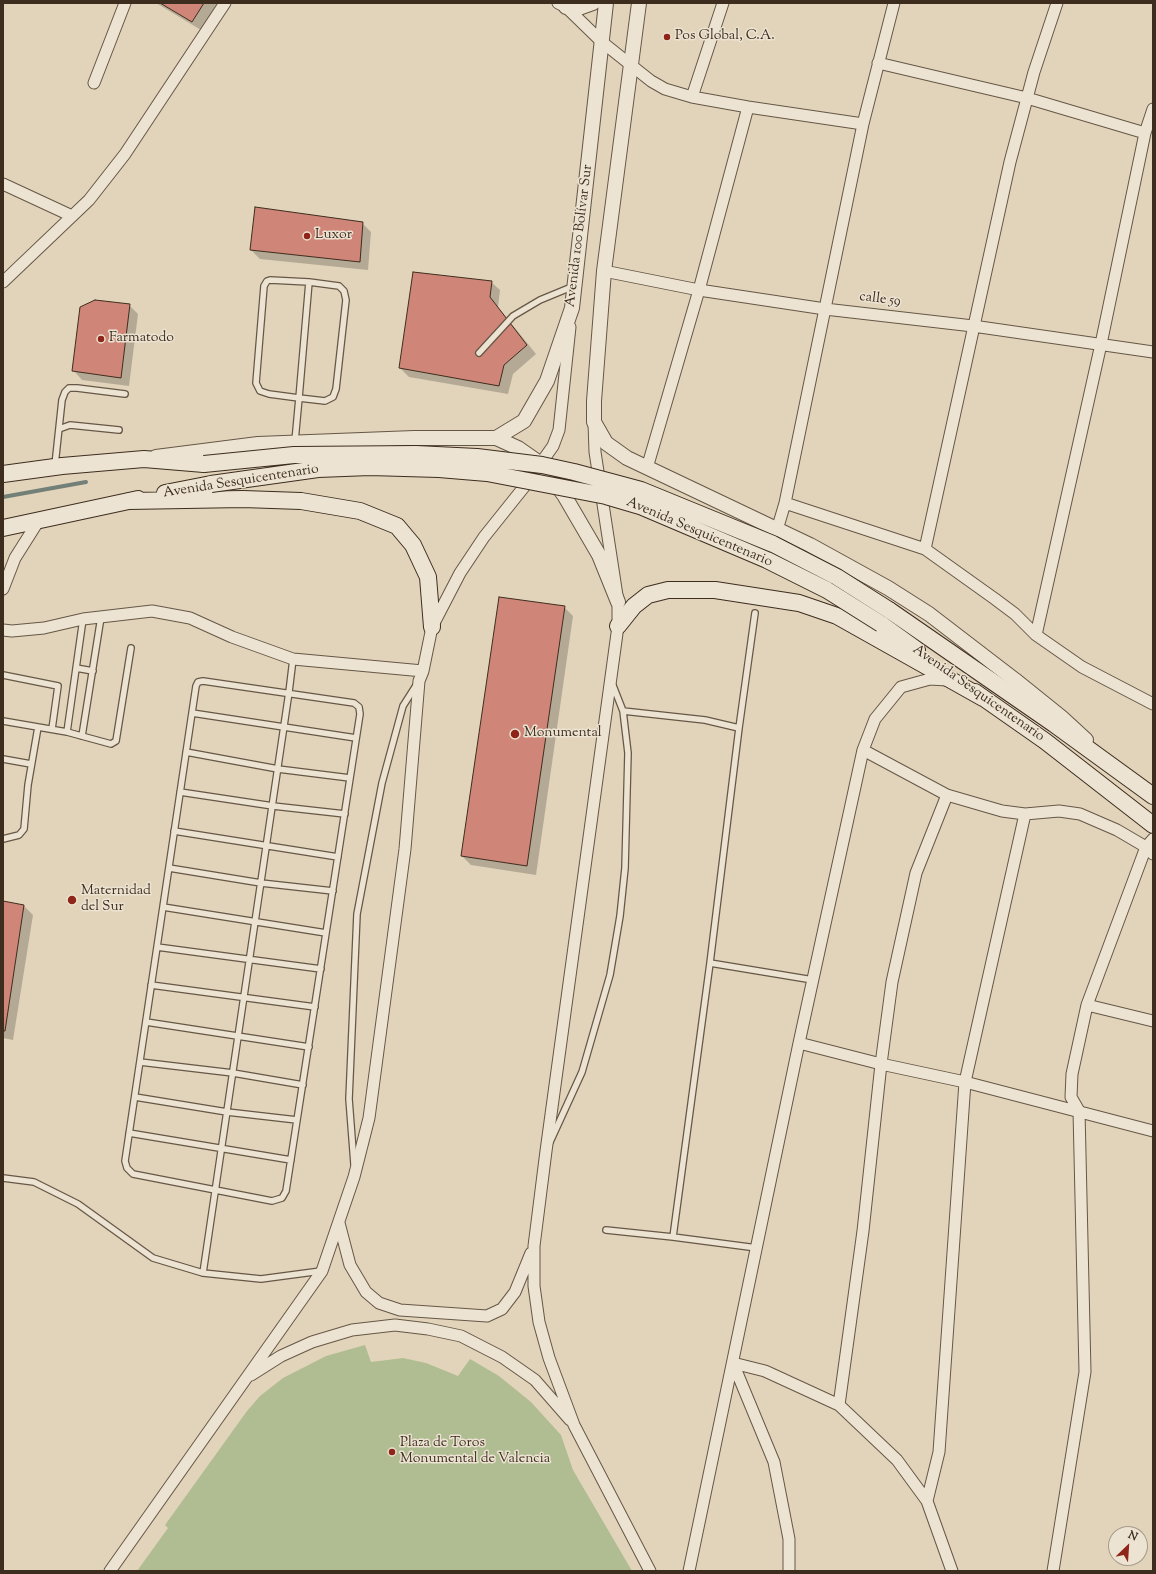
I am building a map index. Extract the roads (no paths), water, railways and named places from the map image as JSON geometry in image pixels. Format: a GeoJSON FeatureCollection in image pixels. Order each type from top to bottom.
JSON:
{"type":"FeatureCollection","features":[{"type":"Feature","properties":{"kind":"main road","name":"Avenida Sesquicentenario"},"geometry":{"type":"LineString","coordinates":[[3,474],[54,467],[144,459],[204,464],[294,455],[416,454],[477,456],[542,465],[641,490],[773,544],[837,577],[889,610],[1153,796]]}},
{"type":"Feature","properties":{"kind":"main road","name":"Avenida Sesquicentenario"},"geometry":{"type":"LineString","coordinates":[[3,528],[211,484],[318,469],[370,467],[438,469],[487,473],[606,496],[640,506],[767,560],[827,590],[881,624],[1045,741],[1153,825]]}},
{"type":"Feature","properties":{"kind":"main road"},"geometry":{"type":"LineString","coordinates":[[128,501],[243,499],[301,501],[360,511],[397,526],[413,545],[428,577],[432,627]]}},
{"type":"Feature","properties":{"kind":"main road"},"geometry":{"type":"LineString","coordinates":[[618,626],[634,606],[648,595],[668,590],[715,590],[799,603],[837,616],[887,643],[948,680],[983,698]]}},
{"type":"Feature","properties":{"kind":"street"},"geometry":{"type":"LineString","coordinates":[[94,83],[124,3]]}},
{"type":"Feature","properties":{"kind":"street"},"geometry":{"type":"LineString","coordinates":[[3,282],[89,200],[125,154],[225,3]]}},
{"type":"Feature","properties":{"kind":"street"},"geometry":{"type":"LineString","coordinates":[[562,5],[579,8],[593,3]]}},
{"type":"Feature","properties":{"kind":"street","name":"Avenida 100 Bolívar Sur"},"geometry":{"type":"LineString","coordinates":[[110,1571],[322,1270],[354,1177],[369,1118],[406,849],[421,676],[432,627],[460,573],[484,537],[524,488],[541,464],[552,446],[559,430],[606,3]]}},
{"type":"Feature","properties":{"kind":"street","name":"Avenida 100 Bolívar Sur"},"geometry":{"type":"LineString","coordinates":[[594,422],[594,401],[604,271],[639,3]]}},
{"type":"Feature","properties":{"kind":"street"},"geometry":{"type":"LineString","coordinates":[[692,97],[723,3]]}},
{"type":"Feature","properties":{"kind":"street"},"geometry":{"type":"LineString","coordinates":[[777,530],[785,503],[863,124],[894,3]]}},
{"type":"Feature","properties":{"kind":"street"},"geometry":{"type":"LineString","coordinates":[[925,550],[1010,162],[1034,72],[1057,3]]}},
{"type":"Feature","properties":{"kind":"street"},"geometry":{"type":"LineString","coordinates":[[562,5],[602,42],[651,81],[665,89],[692,97],[748,107],[863,124]]}},
{"type":"Feature","properties":{"kind":"street"},"geometry":{"type":"LineString","coordinates":[[878,63],[1027,98],[1145,133]]}},
{"type":"Feature","properties":{"kind":"street"},"geometry":{"type":"LineString","coordinates":[[647,468],[699,290],[748,107]]}},
{"type":"Feature","properties":{"kind":"street"},"geometry":{"type":"LineString","coordinates":[[1036,635],[1101,344],[1145,133],[1153,109]]}},
{"type":"Feature","properties":{"kind":"street"},"geometry":{"type":"LineString","coordinates":[[3,184],[72,216]]}},
{"type":"Feature","properties":{"kind":"street","name":"calle 59"},"geometry":{"type":"LineString","coordinates":[[604,271],[699,290],[825,309],[973,326],[1153,352]]}},
{"type":"Feature","properties":{"kind":"street"},"geometry":{"type":"LineString","coordinates":[[496,438],[524,421],[546,381],[572,308]]}},
{"type":"Feature","properties":{"kind":"street"},"geometry":{"type":"LineString","coordinates":[[594,422],[606,443],[627,458],[810,545],[881,585],[928,614],[1061,717],[1118,770]]}},
{"type":"Feature","properties":{"kind":"street"},"geometry":{"type":"LineString","coordinates":[[594,422],[595,452],[618,602],[618,626],[546,1151],[534,1246],[534,1286],[539,1322],[549,1358],[574,1425],[650,1571]]}},
{"type":"Feature","properties":{"kind":"street"},"geometry":{"type":"LineString","coordinates":[[144,459],[172,454],[235,447],[295,443],[414,438],[496,438],[518,448],[541,464],[564,495],[599,556],[618,602]]}},
{"type":"Feature","properties":{"kind":"street"},"geometry":{"type":"LineString","coordinates":[[785,503],[925,550],[1015,614],[1036,635],[1082,667],[1153,704]]}},
{"type":"Feature","properties":{"kind":"street"},"geometry":{"type":"LineString","coordinates":[[3,589],[23,543],[39,520]]}},
{"type":"Feature","properties":{"kind":"street"},"geometry":{"type":"LineString","coordinates":[[3,630],[12,631],[44,628],[83,619],[152,611],[190,618],[232,637],[293,659],[421,676]]}},
{"type":"Feature","properties":{"kind":"street"},"geometry":{"type":"LineString","coordinates":[[689,1571],[799,1043],[863,750],[875,719],[900,687],[930,680],[948,680]]}},
{"type":"Feature","properties":{"kind":"street"},"geometry":{"type":"LineString","coordinates":[[863,750],[947,795],[1002,811],[1025,814],[1060,811],[1080,814],[1151,846],[1087,1005],[1072,1074],[1071,1096],[1079,1111],[1085,1372],[1052,1571]]}},
{"type":"Feature","properties":{"kind":"street"},"geometry":{"type":"LineString","coordinates":[[839,1405],[863,1231],[881,1064],[892,982],[916,873],[947,795]]}},
{"type":"Feature","properties":{"kind":"street"},"geometry":{"type":"LineString","coordinates":[[927,1501],[939,1452],[965,1082],[1025,814]]}},
{"type":"Feature","properties":{"kind":"street"},"geometry":{"type":"LineString","coordinates":[[1087,1005],[1153,1021]]}},
{"type":"Feature","properties":{"kind":"street"},"geometry":{"type":"LineString","coordinates":[[799,1043],[881,1064],[965,1082],[1153,1131]]}},
{"type":"Feature","properties":{"kind":"street"},"geometry":{"type":"LineString","coordinates":[[339,1223],[350,1266],[366,1292],[379,1303],[400,1310],[487,1316],[502,1308],[515,1292],[534,1246]]}},
{"type":"Feature","properties":{"kind":"street"},"geometry":{"type":"LineString","coordinates":[[244,1379],[281,1356],[312,1342],[352,1330],[395,1326],[428,1329],[461,1336],[502,1357],[535,1380],[574,1425]]}},
{"type":"Feature","properties":{"kind":"street"},"geometry":{"type":"LineString","coordinates":[[733,1363],[765,1371],[839,1405],[897,1460],[927,1501],[952,1571]]}},
{"type":"Feature","properties":{"kind":"street"},"geometry":{"type":"LineString","coordinates":[[733,1363],[774,1462],[789,1539],[789,1571]]}},
{"type":"Feature","properties":{"kind":"lane"},"geometry":{"type":"LineString","coordinates":[[270,280],[309,282],[339,286],[344,291],[346,300],[336,389],[333,397],[325,401],[299,398],[265,393],[260,391],[256,383],[264,286],[267,281],[270,280]]}},
{"type":"Feature","properties":{"kind":"lane"},"geometry":{"type":"LineString","coordinates":[[295,443],[309,282]]}},
{"type":"Feature","properties":{"kind":"lane"},"geometry":{"type":"LineString","coordinates":[[479,353],[513,316],[540,300],[574,286]]}},
{"type":"Feature","properties":{"kind":"lane"},"geometry":{"type":"LineString","coordinates":[[54,467],[64,392],[69,388],[125,394]]}},
{"type":"Feature","properties":{"kind":"lane"},"geometry":{"type":"LineString","coordinates":[[59,429],[70,425],[119,430]]}},
{"type":"Feature","properties":{"kind":"lane"},"geometry":{"type":"LineString","coordinates":[[673,1237],[755,613]]}},
{"type":"Feature","properties":{"kind":"lane"},"geometry":{"type":"LineString","coordinates":[[82,736],[101,617]]}},
{"type":"Feature","properties":{"kind":"lane"},"geometry":{"type":"LineString","coordinates":[[67,732],[83,619]]}},
{"type":"Feature","properties":{"kind":"lane"},"geometry":{"type":"LineString","coordinates":[[3,722],[67,732],[111,744],[116,741],[131,648]]}},
{"type":"Feature","properties":{"kind":"lane"},"geometry":{"type":"LineString","coordinates":[[202,1273],[228,1112],[293,659]]}},
{"type":"Feature","properties":{"kind":"lane"},"geometry":{"type":"LineString","coordinates":[[76,668],[93,671]]}},
{"type":"Feature","properties":{"kind":"lane"},"geometry":{"type":"LineString","coordinates":[[3,675],[55,684],[58,686],[52,729]]}},
{"type":"Feature","properties":{"kind":"lane"},"geometry":{"type":"LineString","coordinates":[[354,1177],[349,1099],[357,914],[386,767],[403,706],[421,676]]}},
{"type":"Feature","properties":{"kind":"lane"},"geometry":{"type":"LineString","coordinates":[[546,1151],[582,1072],[610,975],[620,916],[625,868],[628,753],[623,711],[610,677]]}},
{"type":"Feature","properties":{"kind":"lane"},"geometry":{"type":"LineString","coordinates":[[198,682],[289,692],[354,703],[359,707],[360,714],[286,1191],[282,1198],[272,1201],[133,1174],[127,1168],[125,1161],[196,686],[198,682]]}},
{"type":"Feature","properties":{"kind":"lane"},"geometry":{"type":"LineString","coordinates":[[623,711],[705,720],[739,728]]}},
{"type":"Feature","properties":{"kind":"lane"},"geometry":{"type":"LineString","coordinates":[[192,713],[356,738]]}},
{"type":"Feature","properties":{"kind":"lane"},"geometry":{"type":"LineString","coordinates":[[3,839],[19,835],[24,829],[31,764],[38,727]]}},
{"type":"Feature","properties":{"kind":"lane"},"geometry":{"type":"LineString","coordinates":[[186,752],[278,769],[350,778]]}},
{"type":"Feature","properties":{"kind":"lane"},"geometry":{"type":"LineString","coordinates":[[3,759],[31,764]]}},
{"type":"Feature","properties":{"kind":"lane"},"geometry":{"type":"LineString","coordinates":[[180,792],[272,806],[345,814]]}},
{"type":"Feature","properties":{"kind":"lane"},"geometry":{"type":"LineString","coordinates":[[174,831],[338,857]]}},
{"type":"Feature","properties":{"kind":"lane"},"geometry":{"type":"LineString","coordinates":[[169,868],[261,883],[333,891]]}},
{"type":"Feature","properties":{"kind":"lane"},"geometry":{"type":"LineString","coordinates":[[163,907],[326,933]]}},
{"type":"Feature","properties":{"kind":"lane"},"geometry":{"type":"LineString","coordinates":[[157,947],[321,969]]}},
{"type":"Feature","properties":{"kind":"lane"},"geometry":{"type":"LineString","coordinates":[[710,962],[813,980]]}},
{"type":"Feature","properties":{"kind":"lane"},"geometry":{"type":"LineString","coordinates":[[152,985],[315,1008]]}},
{"type":"Feature","properties":{"kind":"lane"},"geometry":{"type":"LineString","coordinates":[[146,1022],[309,1047]]}},
{"type":"Feature","properties":{"kind":"lane"},"geometry":{"type":"LineString","coordinates":[[140,1062],[233,1073],[303,1085]]}},
{"type":"Feature","properties":{"kind":"lane"},"geometry":{"type":"LineString","coordinates":[[135,1097],[228,1112],[298,1120]]}},
{"type":"Feature","properties":{"kind":"lane"},"geometry":{"type":"LineString","coordinates":[[129,1133],[291,1160]]}},
{"type":"Feature","properties":{"kind":"lane"},"geometry":{"type":"LineString","coordinates":[[3,1178],[34,1182],[78,1204],[153,1258],[202,1273],[261,1279],[322,1270]]}},
{"type":"Feature","properties":{"kind":"lane"},"geometry":{"type":"LineString","coordinates":[[606,1230],[756,1248]]}},
{"type":"Feature","properties":{"kind":"waterway"},"geometry":{"type":"LineString","coordinates":[[3,497],[86,482]]}},
{"type":"Feature","properties":{"kind":"place","name":"Pos Global, C.A."},"geometry":{"type":"Point","coordinates":[667,37]}},
{"type":"Feature","properties":{"kind":"place","name":"Luxor"},"geometry":{"type":"Point","coordinates":[307,236]}},
{"type":"Feature","properties":{"kind":"place","name":"Farmatodo"},"geometry":{"type":"Point","coordinates":[101,339]}},
{"type":"Feature","properties":{"kind":"place","name":"Monumental"},"geometry":{"type":"Point","coordinates":[515,734]}},
{"type":"Feature","properties":{"kind":"place","name":"Maternidad del Sur"},"geometry":{"type":"Point","coordinates":[72,900]}},
{"type":"Feature","properties":{"kind":"place","name":"Plaza de Toros Monumental de Valencia"},"geometry":{"type":"Point","coordinates":[392,1452]}}]}
